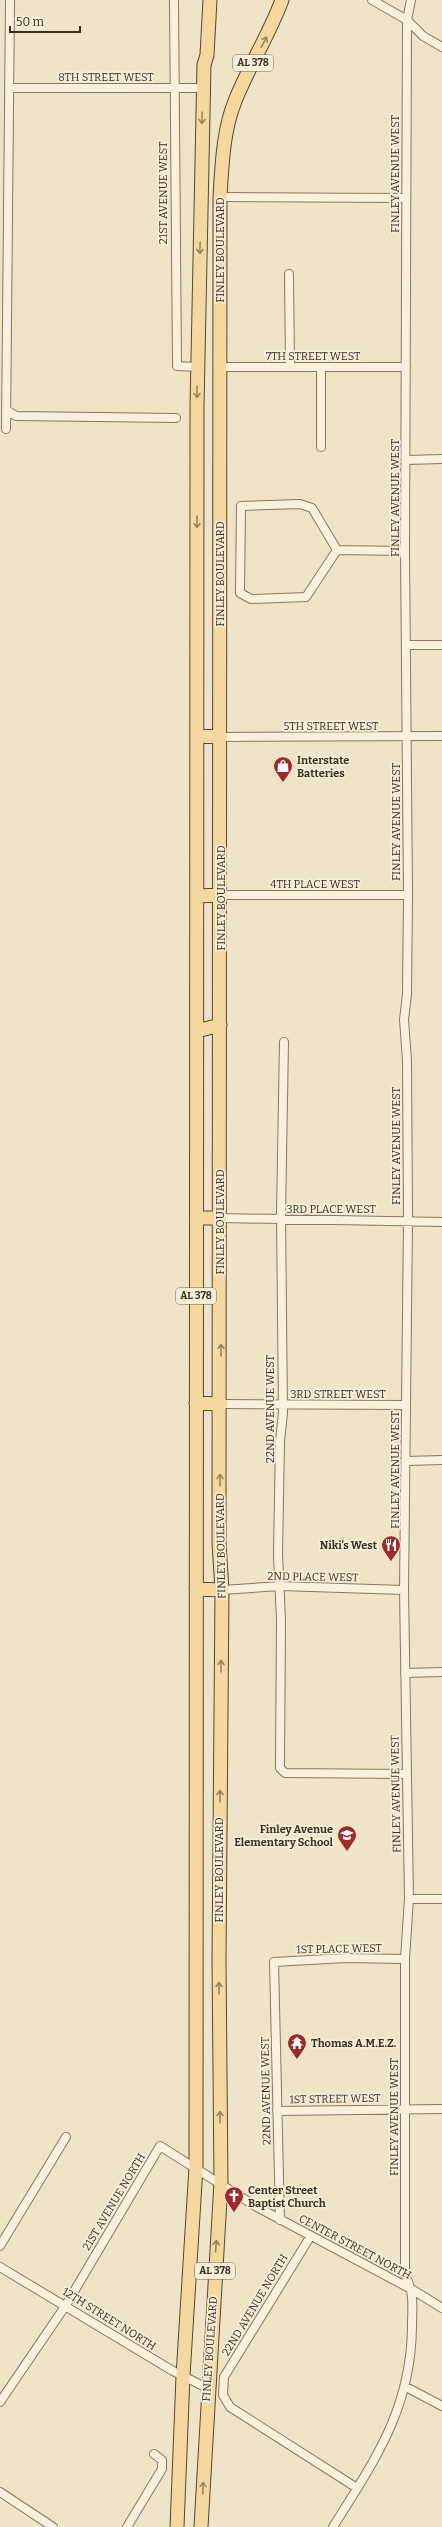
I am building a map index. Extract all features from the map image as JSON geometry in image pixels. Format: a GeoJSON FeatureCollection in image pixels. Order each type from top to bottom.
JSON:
{"type":"FeatureCollection","features":[{"type":"Feature","properties":{"kind":"main road"},"geometry":{"type":"LineString","coordinates":[[202,0],[199,47],[204,66]]}},
{"type":"Feature","properties":{"kind":"main road","name":"FINLEY BOULEVARD"},"geometry":{"type":"LineString","coordinates":[[177,2527],[183,2376],[196,2167],[197,367],[203,88],[204,66],[207,55],[210,0]]}},
{"type":"Feature","properties":{"kind":"main road","name":"FINLEY BOULEVARD"},"geometry":{"type":"LineString","coordinates":[[201,2527],[207,2388],[220,2182],[219,1961],[222,1590],[219,1543],[221,1404],[220,197],[222,154],[235,102],[272,26],[282,0]]}},
{"type":"Feature","properties":{"kind":"main road"},"geometry":{"type":"LineString","coordinates":[[272,26],[290,0]]}},
{"type":"Feature","properties":{"kind":"main road"},"geometry":{"type":"LineString","coordinates":[[201,199],[220,197]]}},
{"type":"Feature","properties":{"kind":"main road"},"geometry":{"type":"LineString","coordinates":[[197,367],[219,367]]}},
{"type":"Feature","properties":{"kind":"main road"},"geometry":{"type":"LineString","coordinates":[[197,736],[221,737]]}},
{"type":"Feature","properties":{"kind":"main road"},"geometry":{"type":"LineString","coordinates":[[197,896],[221,895]]}},
{"type":"Feature","properties":{"kind":"main road"},"geometry":{"type":"LineString","coordinates":[[197,1030],[220,1025]]}},
{"type":"Feature","properties":{"kind":"main road"},"geometry":{"type":"LineString","coordinates":[[196,1218],[220,1218]]}},
{"type":"Feature","properties":{"kind":"main road"},"geometry":{"type":"LineString","coordinates":[[196,1403],[221,1404]]}},
{"type":"Feature","properties":{"kind":"main road"},"geometry":{"type":"LineString","coordinates":[[196,1589],[222,1590]]}},
{"type":"Feature","properties":{"kind":"main road"},"geometry":{"type":"LineString","coordinates":[[196,1961],[219,1961]]}},
{"type":"Feature","properties":{"kind":"street"},"geometry":{"type":"LineString","coordinates":[[6,429],[8,411],[10,0]]}},
{"type":"Feature","properties":{"kind":"street","name":"21ST AVENUE WEST"},"geometry":{"type":"LineString","coordinates":[[174,0],[177,366],[197,367]]}},
{"type":"Feature","properties":{"kind":"street"},"geometry":{"type":"LineString","coordinates":[[372,0],[407,20],[423,36],[442,47]]}},
{"type":"Feature","properties":{"kind":"street","name":"FINLEY AVENUE WEST"},"geometry":{"type":"LineString","coordinates":[[411,0],[407,20],[406,198],[405,551],[408,895],[407,994],[404,1020],[407,1060],[408,1221],[406,1406],[407,1461],[404,1590],[409,1899],[406,1959],[405,2275],[413,2290]]}},
{"type":"Feature","properties":{"kind":"street","name":"8TH STREET WEST"},"geometry":{"type":"LineString","coordinates":[[10,88],[203,88]]}},
{"type":"Feature","properties":{"kind":"street"},"geometry":{"type":"LineString","coordinates":[[220,197],[406,198]]}},
{"type":"Feature","properties":{"kind":"street"},"geometry":{"type":"LineString","coordinates":[[289,274],[290,367]]}},
{"type":"Feature","properties":{"kind":"street","name":"7TH STREET WEST"},"geometry":{"type":"LineString","coordinates":[[219,367],[406,367]]}},
{"type":"Feature","properties":{"kind":"street"},"geometry":{"type":"LineString","coordinates":[[321,367],[321,447]]}},
{"type":"Feature","properties":{"kind":"street"},"geometry":{"type":"LineString","coordinates":[[8,411],[16,416],[176,418]]}},
{"type":"Feature","properties":{"kind":"street"},"geometry":{"type":"LineString","coordinates":[[406,460],[442,459]]}},
{"type":"Feature","properties":{"kind":"street"},"geometry":{"type":"LineString","coordinates":[[300,504],[309,506],[316,514],[337,550],[306,597],[251,599],[240,594],[240,509],[246,505],[300,504]]}},
{"type":"Feature","properties":{"kind":"street"},"geometry":{"type":"LineString","coordinates":[[337,550],[405,551]]}},
{"type":"Feature","properties":{"kind":"street"},"geometry":{"type":"LineString","coordinates":[[407,645],[442,645]]}},
{"type":"Feature","properties":{"kind":"street","name":"5TH STREET WEST"},"geometry":{"type":"LineString","coordinates":[[221,737],[442,736]]}},
{"type":"Feature","properties":{"kind":"street","name":"4TH PLACE WEST"},"geometry":{"type":"LineString","coordinates":[[221,895],[408,895]]}},
{"type":"Feature","properties":{"kind":"street","name":"22ND AVENUE WEST"},"geometry":{"type":"LineString","coordinates":[[284,1042],[281,1220],[283,1405],[278,1555],[280,1586],[280,1768],[285,1773],[406,1774]]}},
{"type":"Feature","properties":{"kind":"street","name":"3RD PLACE WEST"},"geometry":{"type":"LineString","coordinates":[[220,1218],[442,1222]]}},
{"type":"Feature","properties":{"kind":"street","name":"3RD STREET WEST"},"geometry":{"type":"LineString","coordinates":[[221,1404],[406,1406]]}},
{"type":"Feature","properties":{"kind":"street"},"geometry":{"type":"LineString","coordinates":[[407,1461],[442,1460]]}},
{"type":"Feature","properties":{"kind":"street","name":"2ND PLACE WEST"},"geometry":{"type":"LineString","coordinates":[[222,1590],[280,1586],[404,1590]]}},
{"type":"Feature","properties":{"kind":"street"},"geometry":{"type":"LineString","coordinates":[[405,1673],[442,1672]]}},
{"type":"Feature","properties":{"kind":"street"},"geometry":{"type":"LineString","coordinates":[[409,1899],[442,1899]]}},
{"type":"Feature","properties":{"kind":"street","name":"1ST PLACE WEST"},"geometry":{"type":"LineString","coordinates":[[274,1962],[346,1958],[406,1959]]}},
{"type":"Feature","properties":{"kind":"street","name":"22ND AVENUE WEST"},"geometry":{"type":"LineString","coordinates":[[274,1962],[280,2220]]}},
{"type":"Feature","properties":{"kind":"street","name":"1ST STREET WEST"},"geometry":{"type":"LineString","coordinates":[[277,2111],[442,2109]]}},
{"type":"Feature","properties":{"kind":"street"},"geometry":{"type":"LineString","coordinates":[[0,2246],[66,2137]]}},
{"type":"Feature","properties":{"kind":"street","name":"21ST AVENUE NORTH"},"geometry":{"type":"LineString","coordinates":[[66,2305],[160,2146],[196,2167]]}},
{"type":"Feature","properties":{"kind":"street","name":"CENTER STREET NORTH"},"geometry":{"type":"LineString","coordinates":[[196,2167],[280,2220],[413,2290],[442,2308]]}},
{"type":"Feature","properties":{"kind":"street","name":"22ND AVENUE NORTH"},"geometry":{"type":"LineString","coordinates":[[310,2236],[224,2377],[223,2396],[230,2408],[358,2488]]}},
{"type":"Feature","properties":{"kind":"street","name":"12TH STREET NORTH"},"geometry":{"type":"LineString","coordinates":[[0,2267],[183,2376],[207,2388]]}},
{"type":"Feature","properties":{"kind":"street"},"geometry":{"type":"LineString","coordinates":[[333,2527],[358,2488],[390,2431],[406,2387],[412,2345],[413,2290]]}},
{"type":"Feature","properties":{"kind":"street"},"geometry":{"type":"LineString","coordinates":[[0,2402],[66,2305]]}},
{"type":"Feature","properties":{"kind":"street"},"geometry":{"type":"LineString","coordinates":[[406,2387],[442,2406]]}},
{"type":"Feature","properties":{"kind":"street"},"geometry":{"type":"LineString","coordinates":[[127,2527],[162,2469],[162,2460],[154,2454]]}},
{"type":"Feature","properties":{"kind":"street"},"geometry":{"type":"LineString","coordinates":[[0,2492],[53,2527]]}},
{"type":"Feature","properties":{"kind":"place","name":"Interstate Batteries"},"geometry":{"type":"Point","coordinates":[283,783]}},
{"type":"Feature","properties":{"kind":"place","name":"Niki’s West"},"geometry":{"type":"Point","coordinates":[391,1562]}},
{"type":"Feature","properties":{"kind":"place","name":"Finley Avenue Elementary School"},"geometry":{"type":"Point","coordinates":[347,1852]}},
{"type":"Feature","properties":{"kind":"place","name":"Thomas A.M.E.Z."},"geometry":{"type":"Point","coordinates":[297,2060]}},
{"type":"Feature","properties":{"kind":"place","name":"Center Street Baptist Church"},"geometry":{"type":"Point","coordinates":[234,2213]}}]}
